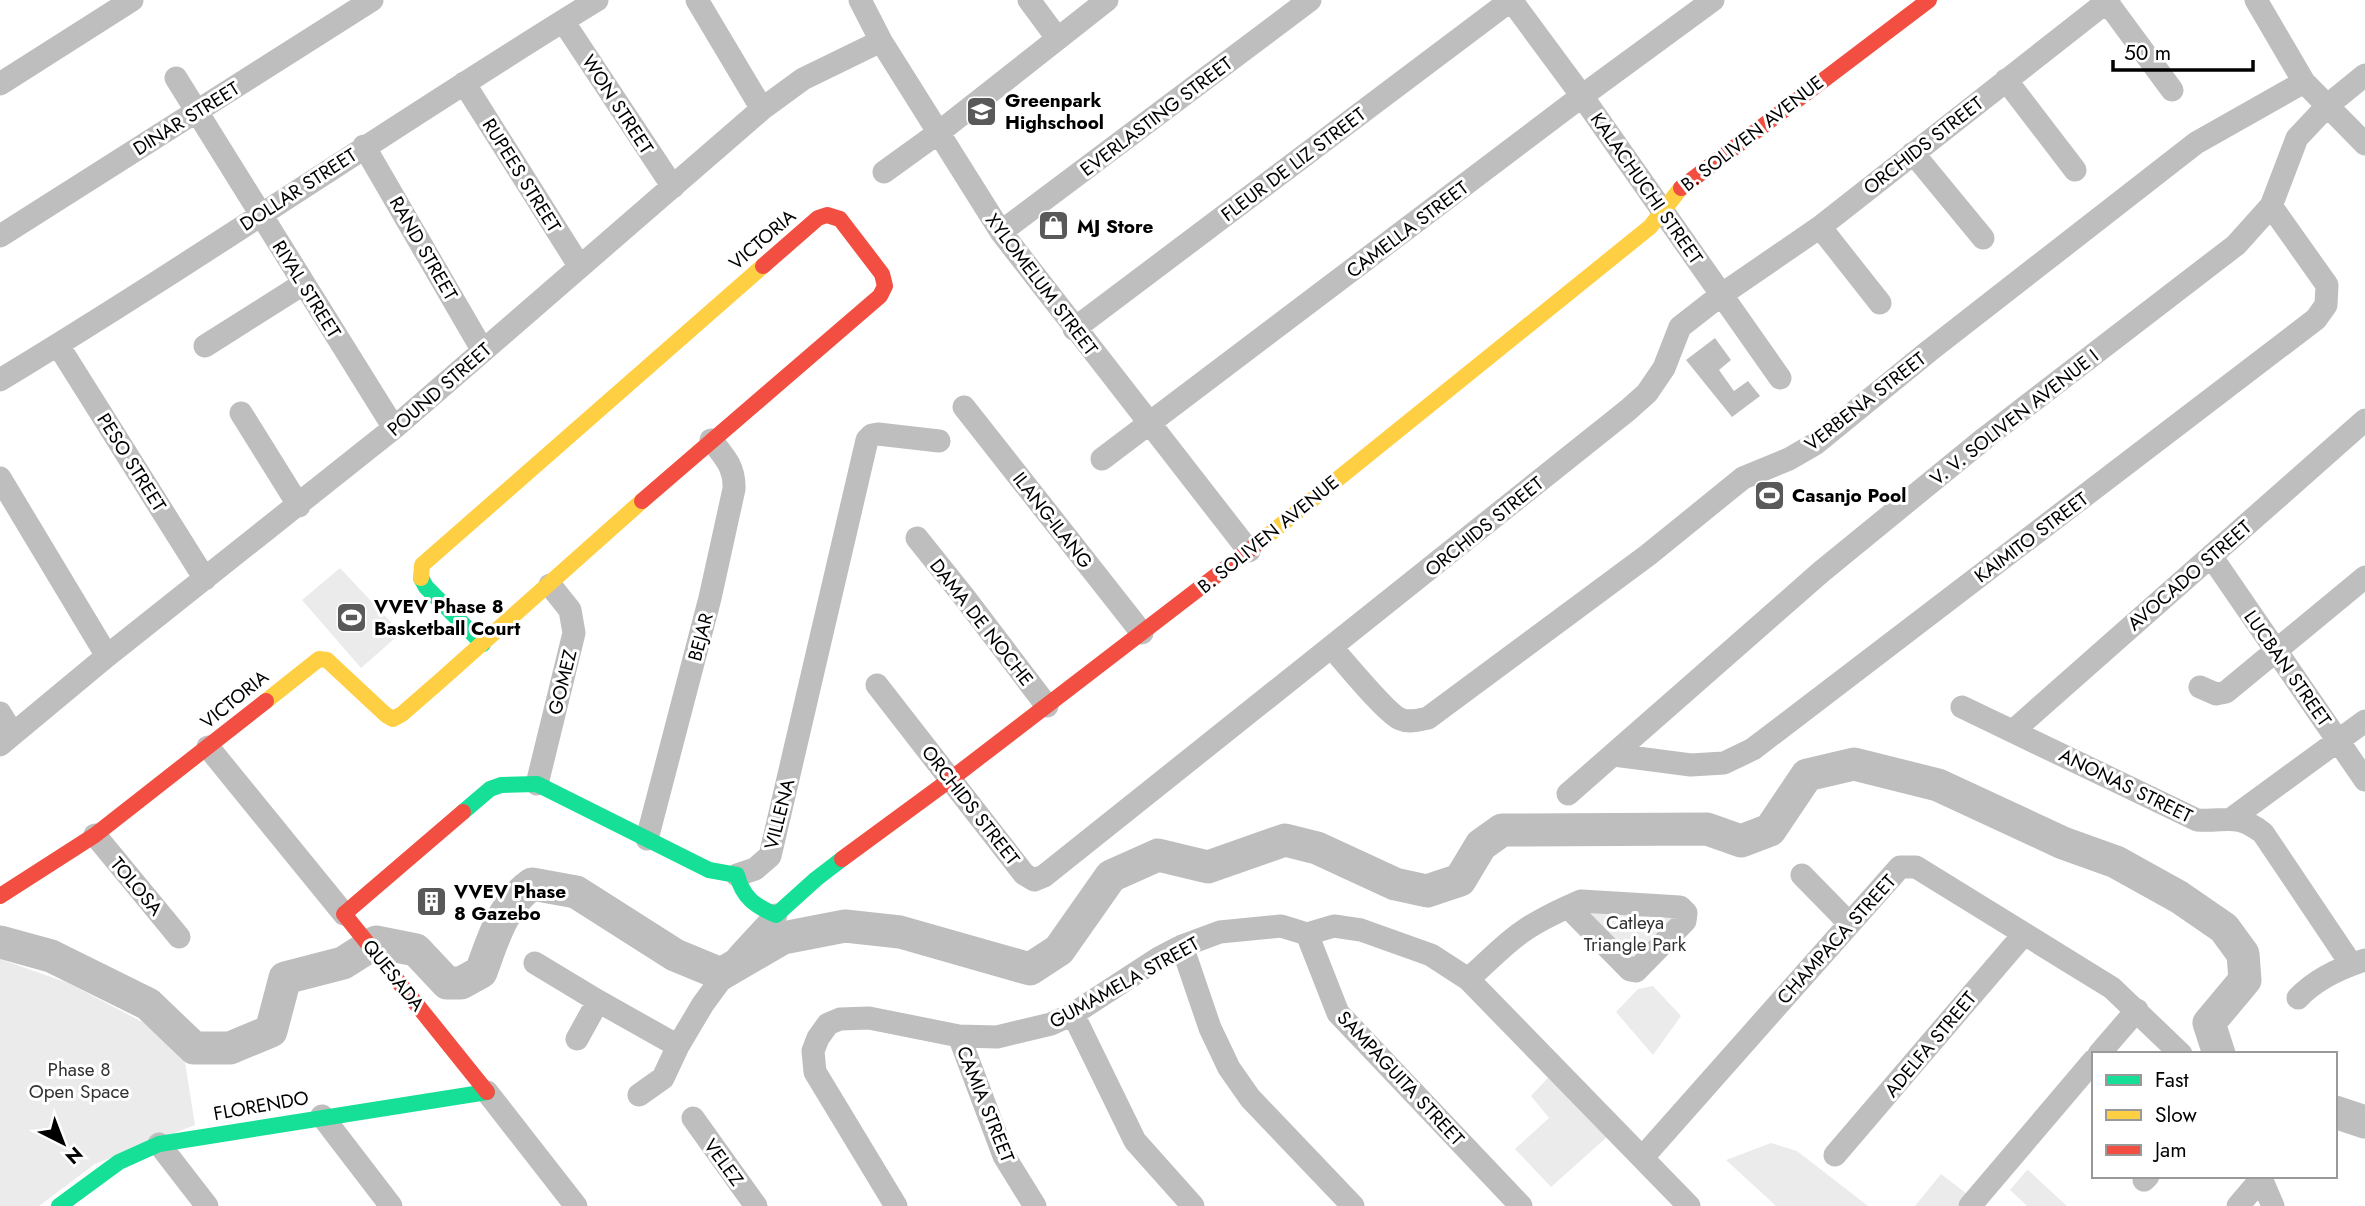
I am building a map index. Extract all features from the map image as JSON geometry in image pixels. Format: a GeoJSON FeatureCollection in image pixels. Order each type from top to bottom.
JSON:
{"type":"FeatureCollection","features":[{"type":"Feature","properties":{"kind":"street","name":"DINAR STREET"},"geometry":{"type":"LineString","coordinates":[[0,236],[372,0]]}},
{"type":"Feature","properties":{"kind":"street","name":"DOLLAR STREET"},"geometry":{"type":"LineString","coordinates":[[0,380],[597,0]]}},
{"type":"Feature","properties":{"kind":"street"},"geometry":{"type":"LineString","coordinates":[[697,0],[762,109]]}},
{"type":"Feature","properties":{"kind":"street","name":"XYLOMELUM STREET"},"geometry":{"type":"LineString","coordinates":[[860,0],[881,41],[1001,232],[1249,551]]}},
{"type":"Feature","properties":{"kind":"street"},"geometry":{"type":"LineString","coordinates":[[1029,0],[1057,38]]}},
{"type":"Feature","properties":{"kind":"street"},"geometry":{"type":"LineString","coordinates":[[884,172],[1107,0]]}},
{"type":"Feature","properties":{"kind":"street","name":"EVERLASTING STREET"},"geometry":{"type":"LineString","coordinates":[[1001,232],[1310,0]]}},
{"type":"Feature","properties":{"kind":"street","name":"KALACHUCHI STREET"},"geometry":{"type":"LineString","coordinates":[[1511,0],[1664,211],[1780,378]]}},
{"type":"Feature","properties":{"kind":"street","name":"FLEUR DE LIZ STREET"},"geometry":{"type":"LineString","coordinates":[[1074,329],[1511,0]]}},
{"type":"Feature","properties":{"kind":"street","name":"CAMELLA STREET"},"geometry":{"type":"LineString","coordinates":[[1102,459],[1713,0]]}},
{"type":"Feature","properties":{"kind":"street","name":"B. SOLIVEN AVENUE"},"geometry":{"type":"LineString","coordinates":[[639,1095],[663,1078],[703,1004],[739,955],[776,915],[816,879],[1249,551],[1650,227],[1674,194],[1684,185],[1929,0]]}},
{"type":"Feature","properties":{"kind":"street"},"geometry":{"type":"LineString","coordinates":[[2256,0],[2304,82],[2365,144]]}},
{"type":"Feature","properties":{"kind":"street"},"geometry":{"type":"LineString","coordinates":[[2108,1],[2172,90]]}},
{"type":"Feature","properties":{"kind":"street","name":"ORCHIDS STREET"},"geometry":{"type":"LineString","coordinates":[[877,685],[1024,874],[1034,880],[1044,876],[1628,410],[1647,393],[1664,368],[1680,327],[1721,295],[1820,227],[2108,1]]}},
{"type":"Feature","properties":{"kind":"street"},"geometry":{"type":"LineString","coordinates":[[2,79],[117,4]]}},
{"type":"Feature","properties":{"kind":"street","name":"WON STREET"},"geometry":{"type":"LineString","coordinates":[[563,21],[673,187]]}},
{"type":"Feature","properties":{"kind":"street","name":"POUND STREET"},"geometry":{"type":"LineString","coordinates":[[6,739],[394,428],[762,109],[803,79],[881,41]]}},
{"type":"Feature","properties":{"kind":"street","name":"V. V. SOLIVEN AVENUE I"},"geometry":{"type":"LineString","coordinates":[[1568,793],[1821,572],[1985,438],[2236,245],[2271,206],[2297,138],[2328,105],[2365,75]]}},
{"type":"Feature","properties":{"kind":"street","name":"RIYAL STREET"},"geometry":{"type":"LineString","coordinates":[[176,78],[394,428]]}},
{"type":"Feature","properties":{"kind":"street"},"geometry":{"type":"LineString","coordinates":[[2006,80],[2075,170]]}},
{"type":"Feature","properties":{"kind":"street","name":"VERBENA STREET"},"geometry":{"type":"LineString","coordinates":[[1332,648],[1400,719],[1412,722],[1427,718],[1648,555],[1743,478],[1789,459],[1815,444],[1929,351],[2196,143],[2304,82]]}},
{"type":"Feature","properties":{"kind":"street","name":"RUPEES STREET"},"geometry":{"type":"LineString","coordinates":[[464,83],[580,267]]}},
{"type":"Feature","properties":{"kind":"street","name":"RAND STREET"},"geometry":{"type":"LineString","coordinates":[[364,146],[483,351]]}},
{"type":"Feature","properties":{"kind":"street"},"geometry":{"type":"LineString","coordinates":[[1913,153],[1983,238]]}},
{"type":"Feature","properties":{"kind":"street","name":"KAIMITO STREET"},"geometry":{"type":"LineString","coordinates":[[1614,755],[1691,765],[1724,763],[1752,749],[2316,319],[2326,305],[2327,285],[2271,206]]}},
{"type":"Feature","properties":{"kind":"street","name":"VICTORIA"},"geometry":{"type":"LineString","coordinates":[[0,896],[95,835],[319,659],[327,660],[393,719],[402,714],[483,644],[550,585],[711,440],[880,296],[885,286],[882,274],[839,219],[827,215],[818,218],[422,565],[421,577],[426,587],[483,644]]}},
{"type":"Feature","properties":{"kind":"street"},"geometry":{"type":"LineString","coordinates":[[1820,227],[1880,303]]}},
{"type":"Feature","properties":{"kind":"street"},"geometry":{"type":"LineString","coordinates":[[205,346],[303,284]]}},
{"type":"Feature","properties":{"kind":"street","name":"PESO STREET"},"geometry":{"type":"LineString","coordinates":[[58,345],[205,579]]}},
{"type":"Feature","properties":{"kind":"street","name":"ILANG-ILANG"},"geometry":{"type":"LineString","coordinates":[[964,407],[1142,633]]}},
{"type":"Feature","properties":{"kind":"street"},"geometry":{"type":"LineString","coordinates":[[241,413],[299,506]]}},
{"type":"Feature","properties":{"kind":"street","name":"AVOCADO STREET"},"geometry":{"type":"LineString","coordinates":[[2013,731],[2365,420]]}},
{"type":"Feature","properties":{"kind":"street","name":"VILLENA"},"geometry":{"type":"LineString","coordinates":[[737,874],[755,869],[770,856],[867,440],[878,434],[939,441]]}},
{"type":"Feature","properties":{"kind":"street","name":"BEJAR"},"geometry":{"type":"LineString","coordinates":[[647,839],[710,598],[734,489],[735,475],[732,466],[711,440]]}},
{"type":"Feature","properties":{"kind":"street"},"geometry":{"type":"LineString","coordinates":[[0,478],[107,656]]}},
{"type":"Feature","properties":{"kind":"street","name":"DAMA DE NOCHE"},"geometry":{"type":"LineString","coordinates":[[917,538],[1047,706]]}},
{"type":"Feature","properties":{"kind":"street","name":"LUCBAN STREET"},"geometry":{"type":"LineString","coordinates":[[2211,556],[2365,780]]}},
{"type":"Feature","properties":{"kind":"street"},"geometry":{"type":"LineString","coordinates":[[2200,687],[2216,694],[2226,692],[2365,577]]}},
{"type":"Feature","properties":{"kind":"street","name":"GOMEZ"},"geometry":{"type":"LineString","coordinates":[[537,784],[574,633],[570,610],[550,585]]}},
{"type":"Feature","properties":{"kind":"street","name":"ANONAS STREET"},"geometry":{"type":"LineString","coordinates":[[1962,707],[2197,820],[2247,821],[2263,833],[2358,962]]}},
{"type":"Feature","properties":{"kind":"street"},"geometry":{"type":"LineString","coordinates":[[0,713],[6,739]]}},
{"type":"Feature","properties":{"kind":"street"},"geometry":{"type":"LineString","coordinates":[[2231,819],[2365,721]]}},
{"type":"Feature","properties":{"kind":"street","name":"QUESADA"},"geometry":{"type":"LineString","coordinates":[[208,747],[487,1091],[576,1206]]}},
{"type":"Feature","properties":{"kind":"street"},"geometry":{"type":"LineString","coordinates":[[351,922],[490,789],[501,785],[537,784],[709,870],[737,874],[740,890],[752,904],[776,915]]}},
{"type":"Feature","properties":{"kind":"street","name":"TOLOSA"},"geometry":{"type":"LineString","coordinates":[[95,835],[179,937]]}},
{"type":"Feature","properties":{"kind":"street","name":"CHAMPACA STREET"},"geometry":{"type":"LineString","coordinates":[[1643,1157],[1899,867],[1916,867],[2112,988],[2179,1052]]}},
{"type":"Feature","properties":{"kind":"street"},"geometry":{"type":"LineString","coordinates":[[1802,875],[1849,923]]}},
{"type":"Feature","properties":{"kind":"street"},"geometry":{"type":"LineString","coordinates":[[1468,979],[1521,933],[1568,907],[1581,901],[1680,907],[1686,913],[1685,921],[1636,971],[1630,970],[1568,907]]}},
{"type":"Feature","properties":{"kind":"street","name":"GUMAMELA STREET"},"geometry":{"type":"LineString","coordinates":[[896,1206],[815,1072],[813,1051],[828,1024],[840,1019],[869,1018],[959,1036],[998,1037],[1051,1024],[1073,1014],[1159,958],[1220,932],[1281,926],[1307,934],[1334,926],[1361,930],[1431,956],[1468,979],[1689,1206]]}},
{"type":"Feature","properties":{"kind":"street","name":"SAMPAGUITA STREET"},"geometry":{"type":"LineString","coordinates":[[1307,934],[1338,1013],[1521,1206]]}},
{"type":"Feature","properties":{"kind":"street","name":"ADELFA STREET"},"geometry":{"type":"LineString","coordinates":[[1835,1155],[2024,934]]}},
{"type":"Feature","properties":{"kind":"street"},"geometry":{"type":"LineString","coordinates":[[1182,946],[1210,1028],[1229,1068],[1250,1098],[1353,1206]]}},
{"type":"Feature","properties":{"kind":"street"},"geometry":{"type":"LineString","coordinates":[[2298,998],[2325,976],[2358,962]]}},
{"type":"Feature","properties":{"kind":"street"},"geometry":{"type":"LineString","coordinates":[[535,963],[678,1046]]}},
{"type":"Feature","properties":{"kind":"street"},"geometry":{"type":"LineString","coordinates":[[577,1039],[598,1001]]}},
{"type":"Feature","properties":{"kind":"street"},"geometry":{"type":"LineString","coordinates":[[2101,1052],[2137,1010]]}},
{"type":"Feature","properties":{"kind":"street"},"geometry":{"type":"LineString","coordinates":[[1073,1014],[1135,1141],[1193,1206]]}},
{"type":"Feature","properties":{"kind":"street","name":"CAMIA STREET"},"geometry":{"type":"LineString","coordinates":[[959,1036],[1004,1156],[1035,1206]]}},
{"type":"Feature","properties":{"kind":"street"},"geometry":{"type":"LineString","coordinates":[[1970,1206],[2092,1062]]}},
{"type":"Feature","properties":{"kind":"street","name":"FLORENDO"},"geometry":{"type":"LineString","coordinates":[[59,1206],[139,1149],[322,1116],[487,1091]]}},
{"type":"Feature","properties":{"kind":"street"},"geometry":{"type":"LineString","coordinates":[[322,1116],[391,1206]]}},
{"type":"Feature","properties":{"kind":"street","name":"VELEZ"},"geometry":{"type":"LineString","coordinates":[[693,1118],[756,1206]]}},
{"type":"Feature","properties":{"kind":"street"},"geometry":{"type":"LineString","coordinates":[[159,1144],[207,1206]]}},
{"type":"Feature","properties":{"kind":"street"},"geometry":{"type":"LineString","coordinates":[[2238,1206],[2259,1178]]}},
{"type":"Feature","properties":{"kind":"street"},"geometry":{"type":"LineString","coordinates":[[2260,1178],[2273,1206]]}},
{"type":"Feature","properties":{"kind":"green space","name":"VVEV Phase 8 Basketball Court"},"geometry":{"type":"Polygon","coordinates":[[[340,568],[401,633],[361,668],[302,600],[340,568]]]}},
{"type":"Feature","properties":{"kind":"green space","name":"Catleya Triangle Park"},"geometry":{"type":"Polygon","coordinates":[[[1575,909],[1677,910],[1681,920],[1639,963],[1575,909]]]}},
{"type":"Feature","properties":{"kind":"green space","name":"Phase 8 Open Space"},"geometry":{"type":"Polygon","coordinates":[[[0,959],[68,983],[148,1025],[185,1062],[195,1125],[95,1164],[39,1206],[0,1206],[0,959]]]}},
{"type":"Feature","properties":{"kind":"green space"},"geometry":{"type":"Polygon","coordinates":[[[1653,986],[1681,1016],[1653,1055],[1616,1012],[1638,989],[1653,986]]]}},
{"type":"Feature","properties":{"kind":"green space"},"geometry":{"type":"Polygon","coordinates":[[[1559,1066],[1616,1129],[1551,1187],[1515,1149],[1549,1118],[1531,1096],[1559,1066]]]}},
{"type":"Feature","properties":{"kind":"green space"},"geometry":{"type":"Polygon","coordinates":[[[1771,1143],[1797,1151],[1868,1206],[1776,1206],[1726,1160],[1771,1143]]]}},
{"type":"Feature","properties":{"kind":"green space"},"geometry":{"type":"Polygon","coordinates":[[[2027,1170],[2067,1206],[2027,1206],[2010,1190],[2027,1170]]]}},
{"type":"Feature","properties":{"kind":"green space"},"geometry":{"type":"Polygon","coordinates":[[[1941,1174],[1971,1197],[1963,1206],[1915,1206],[1941,1174]]]}},
{"type":"Feature","properties":{"kind":"shaded area"},"geometry":{"type":"Polygon","coordinates":[[[1715,338],[1731,360],[1719,370],[1734,391],[1748,381],[1760,396],[1732,417],[1686,360],[1715,338]]]}},
{"type":"Feature","properties":{"kind":"waterway"},"geometry":{"type":"LineString","coordinates":[[0,942],[51,956],[148,1004],[194,1048],[230,1048],[271,1031],[285,978],[343,963],[376,942],[416,950],[447,983],[461,983],[481,972],[506,913],[513,902],[532,884],[576,892],[675,955],[721,974],[783,938],[845,926],[900,932],[1030,969],[1059,950],[1111,876],[1158,855],[1208,867],[1285,840],[1317,848],[1395,884],[1427,891],[1460,880],[1481,845],[1502,830],[1707,829],[1741,841],[1770,830],[1807,775],[1854,764],[1938,785],[2063,843],[2116,862],[2179,897],[2224,928],[2243,954],[2245,980],[2209,1023],[2218,1052]]}},
{"type":"Feature","properties":{"kind":"waterway"},"geometry":{"type":"LineString","coordinates":[[2337,1113],[2365,1122]]}},
{"type":"Feature","properties":{"kind":"traffic: fast"},"geometry":{"type":"LineString","coordinates":[[421,578],[426,587],[483,644]]}},
{"type":"Feature","properties":{"kind":"traffic: fast"},"geometry":{"type":"LineString","coordinates":[[463,812],[490,789],[501,785],[537,784],[709,870],[737,875],[751,900],[776,915],[842,859]]}},
{"type":"Feature","properties":{"kind":"traffic: fast"},"geometry":{"type":"LineString","coordinates":[[59,1206],[119,1162],[159,1144],[487,1092]]}},
{"type":"Feature","properties":{"kind":"traffic: slow"},"geometry":{"type":"LineString","coordinates":[[1261,541],[1650,227],[1681,188]]}},
{"type":"Feature","properties":{"kind":"traffic: slow"},"geometry":{"type":"LineString","coordinates":[[421,578],[422,565],[763,266]]}},
{"type":"Feature","properties":{"kind":"traffic: slow"},"geometry":{"type":"LineString","coordinates":[[266,701],[319,659],[327,660],[393,719],[441,680],[642,501]]}},
{"type":"Feature","properties":{"kind":"traffic: jam"},"geometry":{"type":"LineString","coordinates":[[1681,188],[1929,0]]}},
{"type":"Feature","properties":{"kind":"traffic: jam"},"geometry":{"type":"LineString","coordinates":[[642,501],[880,296],[885,286],[882,274],[840,219],[827,215],[818,218],[763,266]]}},
{"type":"Feature","properties":{"kind":"traffic: jam"},"geometry":{"type":"LineString","coordinates":[[842,859],[951,779],[1261,541]]}},
{"type":"Feature","properties":{"kind":"traffic: jam"},"geometry":{"type":"LineString","coordinates":[[0,896],[95,835],[266,701]]}},
{"type":"Feature","properties":{"kind":"traffic: jam"},"geometry":{"type":"LineString","coordinates":[[463,812],[344,914],[487,1092]]}},
{"type":"Feature","properties":{"kind":"place","name":"Greenpark Highschool"},"geometry":{"type":"Point","coordinates":[982,111]}},
{"type":"Feature","properties":{"kind":"place","name":"MJ Store"},"geometry":{"type":"Point","coordinates":[1054,226]}},
{"type":"Feature","properties":{"kind":"place","name":"Casanjo Pool"},"geometry":{"type":"Point","coordinates":[1769,495]}},
{"type":"Feature","properties":{"kind":"place","name":"VVEV Phase 8 Basketball Court"},"geometry":{"type":"Point","coordinates":[351,617]}},
{"type":"Feature","properties":{"kind":"place","name":"VVEV Phase 8 Gazebo"},"geometry":{"type":"Point","coordinates":[431,902]}}]}
